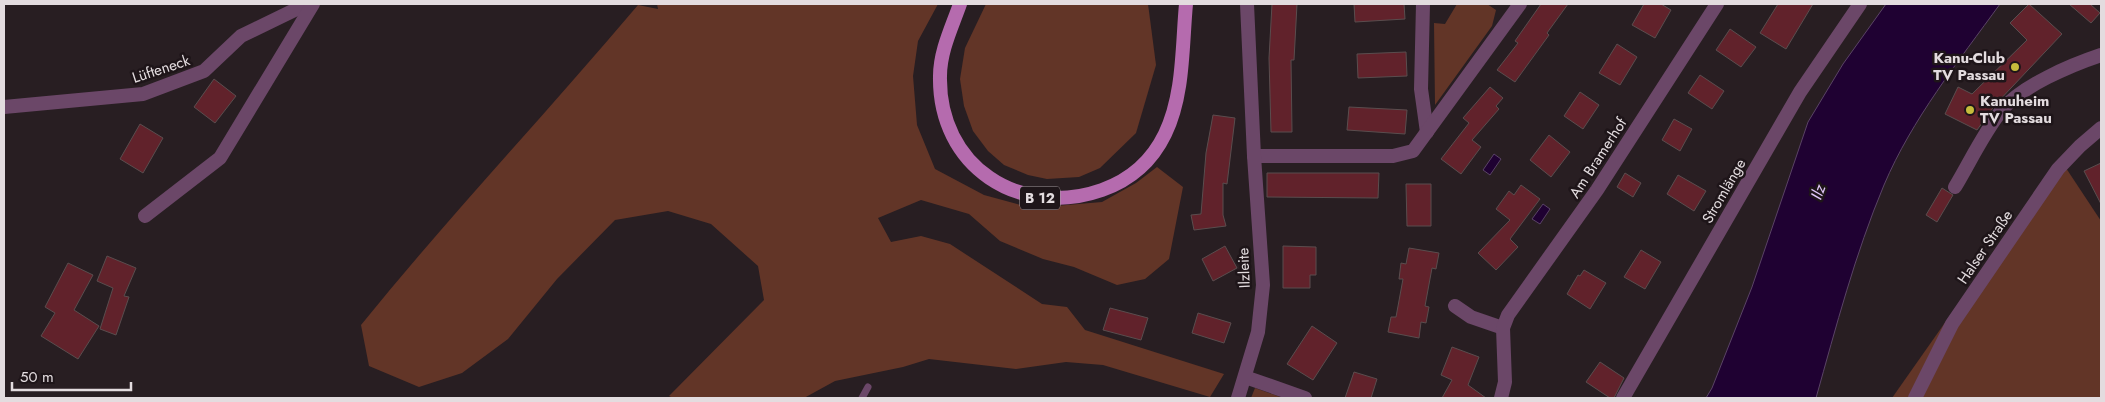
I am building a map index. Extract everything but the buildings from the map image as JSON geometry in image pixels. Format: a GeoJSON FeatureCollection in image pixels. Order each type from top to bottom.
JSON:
{"type":"FeatureCollection","features":[{"type":"Feature","properties":{"kind":"main road","name":"B 12"},"geometry":{"type":"LineString","coordinates":[[960,4],[943,55],[940,75],[942,103],[948,125],[958,144],[985,176],[1003,187],[1020,194],[1050,198],[1077,196],[1107,188],[1125,180],[1154,153],[1172,118],[1176,101],[1186,4]]}},
{"type":"Feature","properties":{"kind":"street","name":"Lüfteneck"},"geometry":{"type":"LineString","coordinates":[[4,107],[143,94],[204,72],[241,36],[306,4]]}},
{"type":"Feature","properties":{"kind":"street"},"geometry":{"type":"LineString","coordinates":[[145,216],[220,158],[313,4]]}},
{"type":"Feature","properties":{"kind":"street","name":"Ilzleite"},"geometry":{"type":"LineString","coordinates":[[1238,398],[1258,332],[1263,285],[1254,156],[1247,4]]}},
{"type":"Feature","properties":{"kind":"street"},"geometry":{"type":"LineString","coordinates":[[1423,4],[1421,90],[1427,132]]}},
{"type":"Feature","properties":{"kind":"street"},"geometry":{"type":"LineString","coordinates":[[1254,156],[1393,156],[1413,150],[1520,4]]}},
{"type":"Feature","properties":{"kind":"street","name":"Am Bramerhof"},"geometry":{"type":"LineString","coordinates":[[1501,398],[1505,382],[1503,328],[1508,315],[1597,190],[1717,4]]}},
{"type":"Feature","properties":{"kind":"street","name":"Stromlänge"},"geometry":{"type":"LineString","coordinates":[[1624,398],[1800,92],[1860,4]]}},
{"type":"Feature","properties":{"kind":"street"},"geometry":{"type":"LineString","coordinates":[[1955,188],[2002,110],[2026,88],[2101,55]]}},
{"type":"Feature","properties":{"kind":"street","name":"Halser Straße"},"geometry":{"type":"LineString","coordinates":[[1915,398],[1952,324],[2058,169],[2101,128]]}},
{"type":"Feature","properties":{"kind":"street"},"geometry":{"type":"LineString","coordinates":[[1455,306],[1477,320],[1503,328]]}},
{"type":"Feature","properties":{"kind":"street"},"geometry":{"type":"LineString","coordinates":[[1245,377],[1305,398]]}},
{"type":"Feature","properties":{"kind":"lane"},"geometry":{"type":"LineString","coordinates":[[862,398],[868,387]]}},
{"type":"Feature","properties":{"kind":"shaded area"},"geometry":{"type":"Polygon","coordinates":[[[657,4],[938,4],[918,41],[913,76],[917,125],[935,169],[984,195],[1032,208],[1102,202],[1136,183],[1157,167],[1183,187],[1169,259],[1145,279],[1117,285],[1074,267],[1043,259],[1000,241],[969,214],[921,200],[878,218],[891,242],[921,236],[950,244],[1042,304],[1067,307],[1085,330],[1224,374],[1210,397],[1103,365],[1066,362],[1016,369],[929,359],[903,367],[835,381],[804,398],[673,398],[669,396],[764,300],[758,266],[711,224],[668,211],[615,220],[557,279],[508,339],[462,373],[419,387],[369,366],[361,325],[429,244],[638,5],[658,9],[657,4]]]}},
{"type":"Feature","properties":{"kind":"shaded area"},"geometry":{"type":"Polygon","coordinates":[[[986,4],[1148,4],[1156,65],[1136,133],[1100,168],[1079,177],[1047,179],[1028,175],[1004,165],[988,151],[973,131],[964,106],[960,79],[965,48],[986,4]]]}},
{"type":"Feature","properties":{"kind":"shaded area"},"geometry":{"type":"Polygon","coordinates":[[[1457,4],[1487,4],[1496,10],[1492,26],[1435,105],[1434,23],[1445,24],[1457,4]]]}},
{"type":"Feature","properties":{"kind":"shaded area"},"geometry":{"type":"Polygon","coordinates":[[[2060,159],[2101,221],[2101,398],[1892,398],[2060,159]]]}},
{"type":"Feature","properties":{"kind":"shaded area"},"geometry":{"type":"Polygon","coordinates":[[[1255,388],[1283,398],[1251,398],[1255,388]]]}},
{"type":"Feature","properties":{"kind":"water","name":"Ilz"},"geometry":{"type":"Polygon","coordinates":[[[1886,4],[2000,4],[1952,69],[1922,114],[1895,161],[1884,185],[1855,264],[1816,398],[1706,398],[1712,388],[1752,287],[1808,122],[1843,64],[1886,4]]]}},
{"type":"Feature","properties":{"kind":"water"},"geometry":{"type":"Polygon","coordinates":[[[1494,154],[1501,159],[1490,175],[1483,170],[1494,154]]]}},
{"type":"Feature","properties":{"kind":"water"},"geometry":{"type":"Polygon","coordinates":[[[1543,204],[1550,209],[1540,224],[1532,219],[1543,204]]]}},
{"type":"Feature","properties":{"kind":"place","name":"Kanu-Club TV Passau"},"geometry":{"type":"Point","coordinates":[2015,67]}},
{"type":"Feature","properties":{"kind":"place","name":"Kanuheim TV Passau"},"geometry":{"type":"Point","coordinates":[1970,110]}}]}
